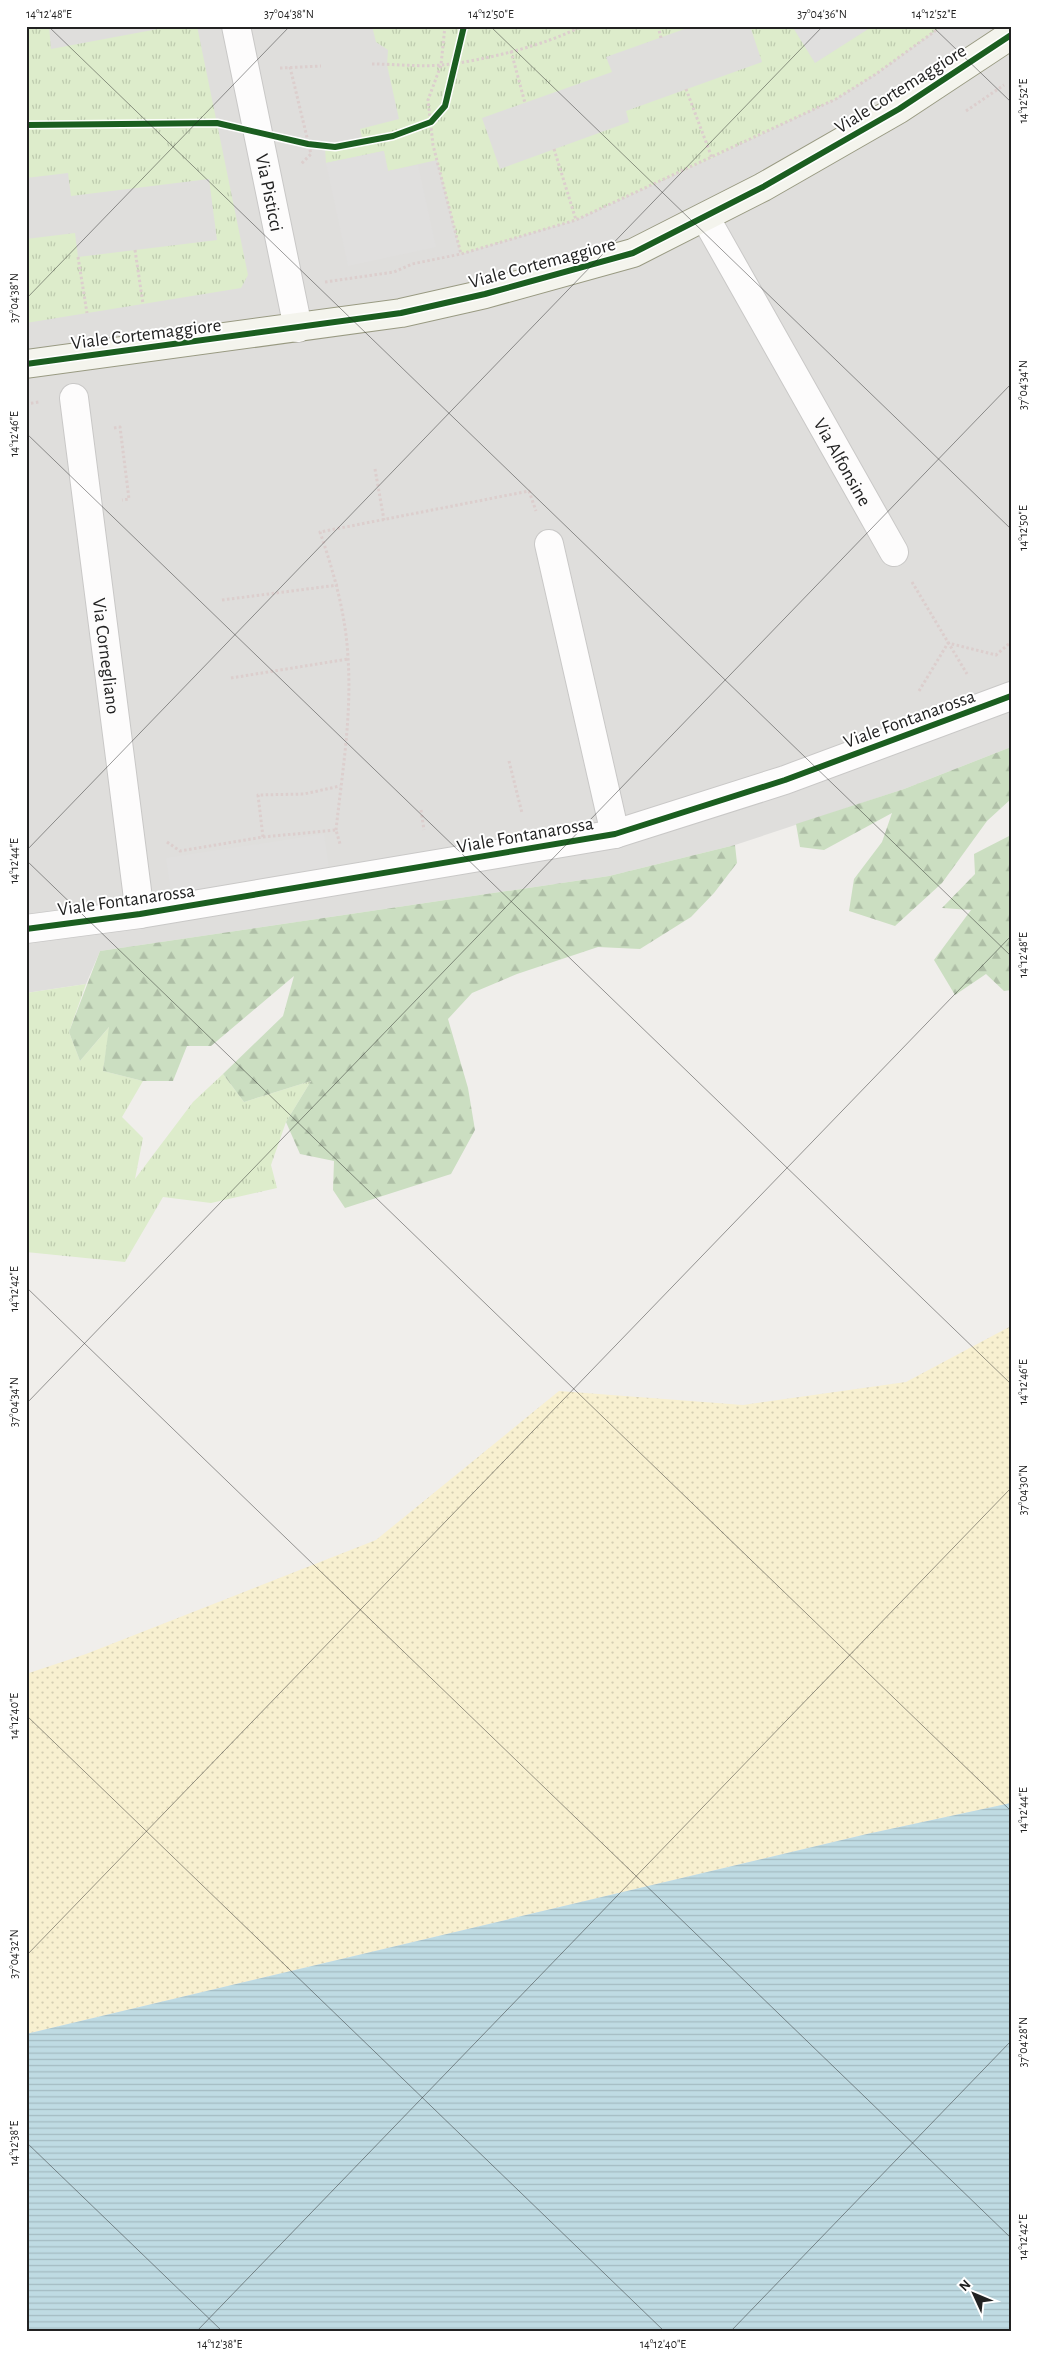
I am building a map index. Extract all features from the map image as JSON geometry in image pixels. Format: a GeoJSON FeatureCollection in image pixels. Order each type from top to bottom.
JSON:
{"type":"FeatureCollection","features":[{"type":"Feature","properties":{"kind":"street","name":"Via Pisticci"},"geometry":{"type":"LineString","coordinates":[[236,26],[298,328]]}},
{"type":"Feature","properties":{"kind":"street","name":"Viale Cortemaggiore"},"geometry":{"type":"LineString","coordinates":[[26,364],[401,313],[485,294],[632,253],[762,187],[899,109],[1011,35]]}},
{"type":"Feature","properties":{"kind":"street","name":"Via Alfonsine"},"geometry":{"type":"LineString","coordinates":[[705,217],[894,552]]}},
{"type":"Feature","properties":{"kind":"street","name":"Via Cornegliano"},"geometry":{"type":"LineString","coordinates":[[74,398],[140,914]]}},
{"type":"Feature","properties":{"kind":"street","name":"Viale Fontanarossa"},"geometry":{"type":"LineString","coordinates":[[549,544],[615,834]]}},
{"type":"Feature","properties":{"kind":"street","name":"Viale Fontanarossa"},"geometry":{"type":"LineString","coordinates":[[26,929],[140,914],[615,834],[784,780],[1011,696]]}},
{"type":"Feature","properties":{"kind":"path"},"geometry":{"type":"LineString","coordinates":[[445,26],[440,65],[428,100],[433,119],[433,145],[461,254]]}},
{"type":"Feature","properties":{"kind":"path"},"geometry":{"type":"LineString","coordinates":[[372,64],[440,65],[487,58],[567,34],[582,26]]}},
{"type":"Feature","properties":{"kind":"path"},"geometry":{"type":"LineString","coordinates":[[658,26],[661,38]]}},
{"type":"Feature","properties":{"kind":"path"},"geometry":{"type":"LineString","coordinates":[[321,274],[326,282],[394,272],[412,264],[461,254],[576,220],[836,99],[876,74],[942,26]]}},
{"type":"Feature","properties":{"kind":"path"},"geometry":{"type":"LineString","coordinates":[[511,50],[525,103]]}},
{"type":"Feature","properties":{"kind":"path"},"geometry":{"type":"LineString","coordinates":[[454,70],[457,55]]}},
{"type":"Feature","properties":{"kind":"path"},"geometry":{"type":"LineString","coordinates":[[275,68],[321,66]]}},
{"type":"Feature","properties":{"kind":"path"},"geometry":{"type":"LineString","coordinates":[[290,67],[311,154],[298,167]]}},
{"type":"Feature","properties":{"kind":"path"},"geometry":{"type":"LineString","coordinates":[[686,89],[712,158]]}},
{"type":"Feature","properties":{"kind":"path"},"geometry":{"type":"LineString","coordinates":[[423,125],[433,119]]}},
{"type":"Feature","properties":{"kind":"path"},"geometry":{"type":"LineString","coordinates":[[258,133],[317,145]]}},
{"type":"Feature","properties":{"kind":"path"},"geometry":{"type":"LineString","coordinates":[[554,149],[576,220]]}},
{"type":"Feature","properties":{"kind":"path"},"geometry":{"type":"LineString","coordinates":[[135,250],[143,304]]}},
{"type":"Feature","properties":{"kind":"path"},"geometry":{"type":"LineString","coordinates":[[78,257],[87,313]]}},
{"type":"Feature","properties":{"kind":"path"},"geometry":{"type":"LineString","coordinates":[[111,429],[120,427],[129,499],[113,502]]}},
{"type":"Feature","properties":{"kind":"path"},"geometry":{"type":"LineString","coordinates":[[375,469],[384,520]]}},
{"type":"Feature","properties":{"kind":"path"},"geometry":{"type":"LineString","coordinates":[[341,848],[336,830],[346,721],[348,658],[338,585],[320,532],[529,491],[549,544]]}},
{"type":"Feature","properties":{"kind":"path"},"geometry":{"type":"LineString","coordinates":[[894,552],[971,680],[983,707]]}},
{"type":"Feature","properties":{"kind":"path"},"geometry":{"type":"LineString","coordinates":[[222,600],[338,585]]}},
{"type":"Feature","properties":{"kind":"path"},"geometry":{"type":"LineString","coordinates":[[948,644],[996,655],[1011,642]]}},
{"type":"Feature","properties":{"kind":"path"},"geometry":{"type":"LineString","coordinates":[[915,695],[948,644]]}},
{"type":"Feature","properties":{"kind":"path"},"geometry":{"type":"LineString","coordinates":[[231,678],[348,658]]}},
{"type":"Feature","properties":{"kind":"path"},"geometry":{"type":"LineString","coordinates":[[509,761],[524,822]]}},
{"type":"Feature","properties":{"kind":"path"},"geometry":{"type":"LineString","coordinates":[[263,837],[258,795],[304,794],[340,786]]}},
{"type":"Feature","properties":{"kind":"path"},"geometry":{"type":"LineString","coordinates":[[160,837],[180,851],[263,837],[336,830]]}},
{"type":"Feature","properties":{"kind":"shaded area"},"geometry":{"type":"Polygon","coordinates":[[[26,26],[1011,26],[1011,747],[904,789],[735,845],[609,876],[100,951],[86,984],[26,993],[26,26]]]}},
{"type":"Feature","properties":{"kind":"shaded area"},"geometry":{"type":"Polygon","coordinates":[[[792,26],[873,26],[815,63],[792,26]]]}},
{"type":"Feature","properties":{"kind":"shaded area"},"geometry":{"type":"Polygon","coordinates":[[[384,151],[388,171],[418,165],[436,247],[348,266],[326,163],[384,151]]]}},
{"type":"Feature","properties":{"kind":"shaded area"},"geometry":{"type":"Polygon","coordinates":[[[324,834],[333,896],[175,920],[166,858],[324,834]]]}},
{"type":"Feature","properties":{"kind":"green space"},"geometry":{"type":"Polygon","coordinates":[[[26,26],[49,26],[51,49],[174,26],[197,26],[248,275],[241,288],[26,323],[26,239],[75,233],[78,257],[217,240],[209,179],[71,196],[68,173],[26,178],[26,26]]]}},
{"type":"Feature","properties":{"kind":"green space"},"geometry":{"type":"Polygon","coordinates":[[[372,26],[693,26],[606,57],[612,72],[482,118],[500,169],[629,122],[626,111],[762,62],[750,26],[942,26],[876,74],[836,99],[712,158],[576,220],[461,254],[437,160],[388,171],[383,151],[326,163],[325,148],[363,141],[360,129],[399,119],[387,65],[388,50],[376,42],[372,26]]]}},
{"type":"Feature","properties":{"kind":"green space"},"geometry":{"type":"Polygon","coordinates":[[[1011,747],[1011,799],[987,821],[942,883],[895,926],[849,911],[854,879],[882,842],[892,813],[824,850],[800,847],[796,824],[904,789],[1011,747]]]}},
{"type":"Feature","properties":{"kind":"green space"},"geometry":{"type":"Polygon","coordinates":[[[1011,835],[1011,990],[1004,991],[986,974],[955,995],[934,960],[971,910],[942,908],[975,874],[974,854],[1011,835]]]}},
{"type":"Feature","properties":{"kind":"green space"},"geometry":{"type":"Polygon","coordinates":[[[735,845],[737,863],[714,893],[691,917],[640,949],[598,947],[517,974],[472,993],[448,1019],[468,1088],[475,1130],[451,1174],[345,1208],[333,1190],[334,1161],[300,1154],[286,1122],[311,1081],[244,1102],[223,1074],[283,1016],[294,976],[211,1046],[187,1046],[173,1081],[143,1081],[103,1071],[109,1027],[80,1061],[69,1032],[100,951],[609,876],[735,845]]]}},
{"type":"Feature","properties":{"kind":"green space"},"geometry":{"type":"Polygon","coordinates":[[[86,984],[69,1032],[80,1061],[110,1026],[103,1071],[143,1081],[122,1117],[143,1138],[135,1179],[193,1102],[223,1074],[244,1102],[311,1081],[286,1122],[271,1165],[277,1188],[211,1203],[163,1197],[125,1262],[26,1252],[26,993],[86,984]]]}},
{"type":"Feature","properties":{"kind":"sand"},"geometry":{"type":"Polygon","coordinates":[[[1011,1326],[1011,1803],[867,1834],[26,2034],[26,1674],[86,1654],[376,1540],[559,1391],[743,1405],[906,1382],[1011,1326]]]}},
{"type":"Feature","properties":{"kind":"water"},"geometry":{"type":"Polygon","coordinates":[[[1011,1803],[1011,2331],[26,2331],[26,2034],[867,1834],[1011,1803]]]}},
{"type":"Feature","properties":{"kind":"cycle path"},"geometry":{"type":"LineString","coordinates":[[26,125],[217,123],[308,144],[335,147],[393,136],[431,122],[445,106],[464,26]]}},
{"type":"Feature","properties":{"kind":"cycle path"},"geometry":{"type":"LineString","coordinates":[[26,364],[401,313],[485,294],[633,253],[763,187],[899,109],[1011,35]]}},
{"type":"Feature","properties":{"kind":"cycle path"},"geometry":{"type":"LineString","coordinates":[[26,929],[140,914],[615,834],[785,780],[1011,696]]}}]}
